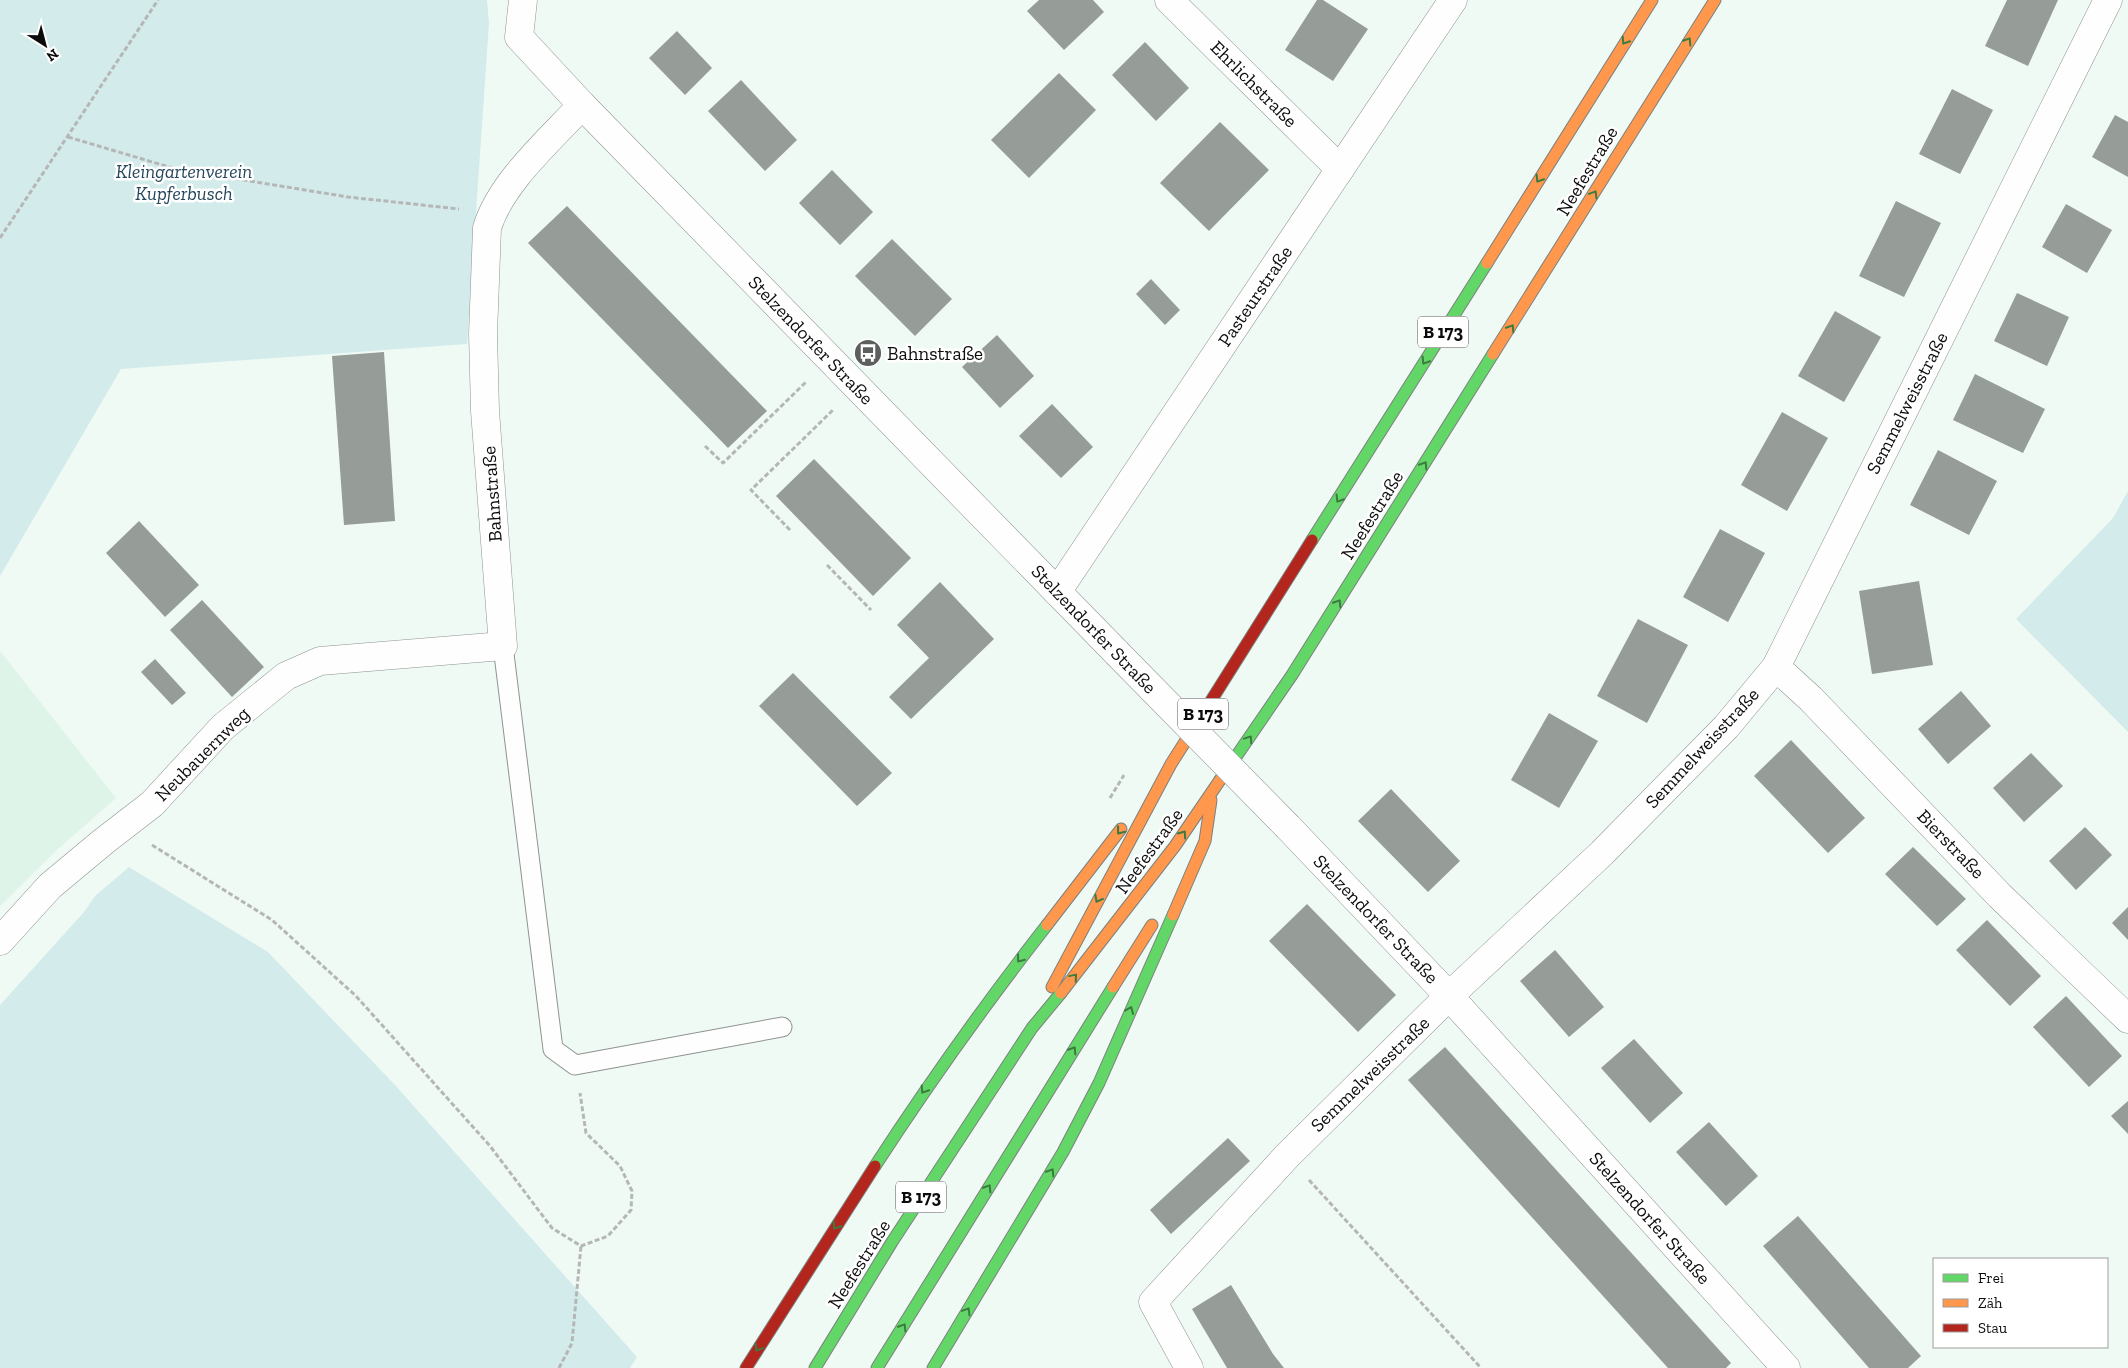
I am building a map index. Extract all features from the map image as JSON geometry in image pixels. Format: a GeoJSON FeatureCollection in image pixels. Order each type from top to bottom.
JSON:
{"type":"FeatureCollection","features":[{"type":"Feature","properties":{"kind":"highway","name":"Neefestraße"},"geometry":{"type":"LineString","coordinates":[[1032,1028],[1077,938],[1171,764],[1652,0]]}},
{"type":"Feature","properties":{"kind":"highway","name":"Neefestraße"},"geometry":{"type":"LineString","coordinates":[[815,1368],[892,1242],[1032,1028],[1096,950],[1212,794],[1292,675],[1715,0]]}},
{"type":"Feature","properties":{"kind":"highway"},"geometry":{"type":"LineString","coordinates":[[746,1368],[928,1084],[995,991],[1171,764]]}},
{"type":"Feature","properties":{"kind":"highway"},"geometry":{"type":"LineString","coordinates":[[933,1368],[1063,1152],[1099,1082],[1205,841],[1212,794]]}},
{"type":"Feature","properties":{"kind":"highway"},"geometry":{"type":"LineString","coordinates":[[877,1368],[1205,841]]}},
{"type":"Feature","properties":{"kind":"street","name":"Stelzendorfer Straße"},"geometry":{"type":"LineString","coordinates":[[523,0],[519,37],[582,105],[1288,827],[1450,996],[1786,1368]]}},
{"type":"Feature","properties":{"kind":"street","name":"Ehrlichstraße"},"geometry":{"type":"LineString","coordinates":[[1168,0],[1340,169]]}},
{"type":"Feature","properties":{"kind":"street","name":"Pasteurstraße"},"geometry":{"type":"LineString","coordinates":[[1057,592],[1453,0]]}},
{"type":"Feature","properties":{"kind":"street","name":"Semmelweisstraße"},"geometry":{"type":"LineString","coordinates":[[1189,1368],[1153,1302],[1287,1156],[1450,996],[1602,853],[1726,728],[1776,667],[2108,0]]}},
{"type":"Feature","properties":{"kind":"street","name":"Bahnstraße"},"geometry":{"type":"LineString","coordinates":[[503,646],[485,411],[483,334],[488,228],[492,212],[515,178],[582,105]]}},
{"type":"Feature","properties":{"kind":"street","name":"Neubauernweg"},"geometry":{"type":"LineString","coordinates":[[0,941],[50,886],[104,840],[124,827],[152,804],[223,727],[286,676],[320,661],[503,646]]}},
{"type":"Feature","properties":{"kind":"street","name":"Bierstraße"},"geometry":{"type":"LineString","coordinates":[[1776,667],[1812,699],[2000,896],[2128,1019]]}},
{"type":"Feature","properties":{"kind":"lane"},"geometry":{"type":"LineString","coordinates":[[503,646],[553,1049],[576,1065],[782,1027]]}},
{"type":"Feature","properties":{"kind":"path"},"geometry":{"type":"LineString","coordinates":[[0,238],[158,0]]}},
{"type":"Feature","properties":{"kind":"path"},"geometry":{"type":"LineString","coordinates":[[68,137],[176,169],[348,197],[492,212]]}},
{"type":"Feature","properties":{"kind":"path"},"geometry":{"type":"LineString","coordinates":[[705,446],[723,463],[830,359]]}},
{"type":"Feature","properties":{"kind":"path"},"geometry":{"type":"LineString","coordinates":[[790,530],[751,490],[857,387]]}},
{"type":"Feature","properties":{"kind":"path"},"geometry":{"type":"LineString","coordinates":[[827,565],[871,610]]}},
{"type":"Feature","properties":{"kind":"path"},"geometry":{"type":"LineString","coordinates":[[124,827],[272,920],[349,990],[490,1146],[552,1228],[581,1246]]}},
{"type":"Feature","properties":{"kind":"path"},"geometry":{"type":"LineString","coordinates":[[576,1065],[586,1133],[620,1166],[632,1192],[632,1210],[608,1236],[581,1246]]}},
{"type":"Feature","properties":{"kind":"path"},"geometry":{"type":"LineString","coordinates":[[1287,1156],[1480,1368]]}},
{"type":"Feature","properties":{"kind":"path"},"geometry":{"type":"LineString","coordinates":[[559,1368],[572,1342],[581,1246]]}},
{"type":"Feature","properties":{"kind":"green space","name":"Kleingartenverein Kupferbusch"},"geometry":{"type":"Polygon","coordinates":[[[0,0],[487,0],[489,23],[467,344],[121,369],[0,576],[0,0]]]}},
{"type":"Feature","properties":{"kind":"green space"},"geometry":{"type":"Polygon","coordinates":[[[2128,491],[2128,732],[2016,619],[2113,518],[2128,491]]]}},
{"type":"Feature","properties":{"kind":"green space"},"geometry":{"type":"Polygon","coordinates":[[[0,651],[116,798],[59,848],[0,906],[0,651]]]}},
{"type":"Feature","properties":{"kind":"green space"},"geometry":{"type":"Polygon","coordinates":[[[129,867],[268,952],[395,1085],[637,1357],[630,1368],[0,1368],[0,1005],[84,912],[95,896],[129,867]]]}},
{"type":"Feature","properties":{"kind":"building"},"geometry":{"type":"Polygon","coordinates":[[[1039,0],[1093,0],[1104,12],[1064,50],[1027,11],[1039,0]]]}},
{"type":"Feature","properties":{"kind":"building"},"geometry":{"type":"Polygon","coordinates":[[[1317,0],[1323,0],[1368,29],[1333,81],[1285,50],[1317,0]]]}},
{"type":"Feature","properties":{"kind":"building"},"geometry":{"type":"Polygon","coordinates":[[[2007,0],[2058,0],[2028,66],[1985,46],[2007,0]]]}},
{"type":"Feature","properties":{"kind":"building"},"geometry":{"type":"Polygon","coordinates":[[[677,31],[712,68],[685,95],[649,58],[677,31]]]}},
{"type":"Feature","properties":{"kind":"building"},"geometry":{"type":"Polygon","coordinates":[[[1145,42],[1189,88],[1156,121],[1112,75],[1145,42]]]}},
{"type":"Feature","properties":{"kind":"building"},"geometry":{"type":"Polygon","coordinates":[[[1059,73],[1096,110],[1029,178],[991,140],[1059,73]]]}},
{"type":"Feature","properties":{"kind":"building"},"geometry":{"type":"Polygon","coordinates":[[[741,80],[797,140],[765,171],[708,111],[741,80]]]}},
{"type":"Feature","properties":{"kind":"building"},"geometry":{"type":"Polygon","coordinates":[[[1952,89],[1993,110],[1960,174],[1919,154],[1952,89]]]}},
{"type":"Feature","properties":{"kind":"building"},"geometry":{"type":"Polygon","coordinates":[[[2115,115],[2128,122],[2128,177],[2092,157],[2115,115]]]}},
{"type":"Feature","properties":{"kind":"building"},"geometry":{"type":"Polygon","coordinates":[[[1220,122],[1269,170],[1209,231],[1160,183],[1220,122]]]}},
{"type":"Feature","properties":{"kind":"building"},"geometry":{"type":"Polygon","coordinates":[[[832,170],[873,212],[840,245],[799,203],[832,170]]]}},
{"type":"Feature","properties":{"kind":"building"},"geometry":{"type":"Polygon","coordinates":[[[1896,201],[1941,223],[1904,297],[1859,276],[1896,201]]]}},
{"type":"Feature","properties":{"kind":"building"},"geometry":{"type":"Polygon","coordinates":[[[2066,204],[2112,230],[2087,273],[2042,247],[2066,204]]]}},
{"type":"Feature","properties":{"kind":"building"},"geometry":{"type":"Polygon","coordinates":[[[567,206],[767,411],[728,448],[528,243],[567,206]]]}},
{"type":"Feature","properties":{"kind":"building"},"geometry":{"type":"Polygon","coordinates":[[[892,239],[952,299],[915,336],[855,276],[892,239]]]}},
{"type":"Feature","properties":{"kind":"building"},"geometry":{"type":"Polygon","coordinates":[[[1151,279],[1180,310],[1165,325],[1136,294],[1151,279]]]}},
{"type":"Feature","properties":{"kind":"building"},"geometry":{"type":"Polygon","coordinates":[[[2017,293],[2069,317],[2047,366],[1994,341],[2017,293]]]}},
{"type":"Feature","properties":{"kind":"building"},"geometry":{"type":"Polygon","coordinates":[[[1835,311],[1881,337],[1844,402],[1798,376],[1835,311]]]}},
{"type":"Feature","properties":{"kind":"building"},"geometry":{"type":"Polygon","coordinates":[[[997,335],[1034,376],[1000,408],[962,367],[997,335]]]}},
{"type":"Feature","properties":{"kind":"building"},"geometry":{"type":"Polygon","coordinates":[[[384,352],[395,521],[344,525],[332,356],[384,352]]]}},
{"type":"Feature","properties":{"kind":"building"},"geometry":{"type":"Polygon","coordinates":[[[1975,374],[2045,409],[2023,453],[1953,420],[1975,374]]]}},
{"type":"Feature","properties":{"kind":"building"},"geometry":{"type":"Polygon","coordinates":[[[1052,404],[1093,447],[1061,478],[1019,436],[1052,404]]]}},
{"type":"Feature","properties":{"kind":"building"},"geometry":{"type":"Polygon","coordinates":[[[1782,412],[1828,438],[1787,511],[1741,485],[1782,412]]]}},
{"type":"Feature","properties":{"kind":"building"},"geometry":{"type":"Polygon","coordinates":[[[1938,450],[1997,481],[1969,535],[1910,505],[1938,450]]]}},
{"type":"Feature","properties":{"kind":"building"},"geometry":{"type":"Polygon","coordinates":[[[814,459],[911,558],[873,596],[776,496],[814,459]]]}},
{"type":"Feature","properties":{"kind":"building"},"geometry":{"type":"Polygon","coordinates":[[[139,521],[199,585],[165,617],[106,553],[139,521]]]}},
{"type":"Feature","properties":{"kind":"building"},"geometry":{"type":"Polygon","coordinates":[[[1720,529],[1765,553],[1728,622],[1683,597],[1720,529]]]}},
{"type":"Feature","properties":{"kind":"building"},"geometry":{"type":"Polygon","coordinates":[[[1919,581],[1933,665],[1872,674],[1859,591],[1919,581]]]}},
{"type":"Feature","properties":{"kind":"building"},"geometry":{"type":"Polygon","coordinates":[[[940,582],[994,639],[911,719],[889,697],[929,658],[897,625],[940,582]]]}},
{"type":"Feature","properties":{"kind":"building"},"geometry":{"type":"Polygon","coordinates":[[[202,600],[264,667],[232,697],[170,630],[202,600]]]}},
{"type":"Feature","properties":{"kind":"building"},"geometry":{"type":"Polygon","coordinates":[[[1638,619],[1688,645],[1647,723],[1597,696],[1638,619]]]}},
{"type":"Feature","properties":{"kind":"building"},"geometry":{"type":"Polygon","coordinates":[[[155,659],[186,693],[172,705],[141,672],[155,659]]]}},
{"type":"Feature","properties":{"kind":"building"},"geometry":{"type":"Polygon","coordinates":[[[793,673],[892,773],[857,806],[759,706],[793,673]]]}},
{"type":"Feature","properties":{"kind":"building"},"geometry":{"type":"Polygon","coordinates":[[[1961,691],[1991,726],[1948,764],[1918,729],[1961,691]]]}},
{"type":"Feature","properties":{"kind":"building"},"geometry":{"type":"Polygon","coordinates":[[[1549,713],[1598,741],[1559,808],[1511,780],[1549,713]]]}},
{"type":"Feature","properties":{"kind":"building"},"geometry":{"type":"Polygon","coordinates":[[[1791,740],[1865,818],[1828,853],[1754,776],[1791,740]]]}},
{"type":"Feature","properties":{"kind":"building"},"geometry":{"type":"Polygon","coordinates":[[[2031,753],[2063,786],[2024,822],[1993,788],[2031,753]]]}},
{"type":"Feature","properties":{"kind":"building"},"geometry":{"type":"Polygon","coordinates":[[[1391,789],[1460,861],[1428,892],[1358,821],[1391,789]]]}},
{"type":"Feature","properties":{"kind":"building"},"geometry":{"type":"Polygon","coordinates":[[[2085,827],[2112,855],[2076,890],[2049,861],[2085,827]]]}},
{"type":"Feature","properties":{"kind":"building"},"geometry":{"type":"Polygon","coordinates":[[[1913,847],[1966,899],[1937,926],[1885,874],[1913,847]]]}},
{"type":"Feature","properties":{"kind":"building"},"geometry":{"type":"Polygon","coordinates":[[[1307,904],[1396,995],[1358,1032],[1269,941],[1307,904]]]}},
{"type":"Feature","properties":{"kind":"building"},"geometry":{"type":"Polygon","coordinates":[[[2128,907],[2128,940],[2112,923],[2128,907]]]}},
{"type":"Feature","properties":{"kind":"building"},"geometry":{"type":"Polygon","coordinates":[[[1987,920],[2041,976],[2010,1006],[1956,950],[1987,920]]]}},
{"type":"Feature","properties":{"kind":"building"},"geometry":{"type":"Polygon","coordinates":[[[1555,950],[1604,1007],[1569,1037],[1520,981],[1555,950]]]}},
{"type":"Feature","properties":{"kind":"building"},"geometry":{"type":"Polygon","coordinates":[[[2066,996],[2122,1056],[2089,1087],[2033,1027],[2066,996]]]}},
{"type":"Feature","properties":{"kind":"building"},"geometry":{"type":"Polygon","coordinates":[[[1634,1039],[1683,1093],[1650,1123],[1601,1068],[1634,1039]]]}},
{"type":"Feature","properties":{"kind":"building"},"geometry":{"type":"Polygon","coordinates":[[[1445,1047],[1731,1363],[1726,1368],[1668,1368],[1408,1080],[1445,1047]]]}},
{"type":"Feature","properties":{"kind":"building"},"geometry":{"type":"Polygon","coordinates":[[[2128,1101],[2128,1134],[2111,1116],[2128,1101]]]}},
{"type":"Feature","properties":{"kind":"building"},"geometry":{"type":"Polygon","coordinates":[[[1709,1122],[1758,1176],[1726,1206],[1676,1152],[1709,1122]]]}},
{"type":"Feature","properties":{"kind":"building"},"geometry":{"type":"Polygon","coordinates":[[[1228,1138],[1250,1161],[1171,1234],[1150,1210],[1228,1138]]]}},
{"type":"Feature","properties":{"kind":"building"},"geometry":{"type":"Polygon","coordinates":[[[1798,1216],[1921,1356],[1908,1368],[1869,1368],[1763,1246],[1798,1216]]]}},
{"type":"Feature","properties":{"kind":"building"},"geometry":{"type":"Polygon","coordinates":[[[1231,1285],[1273,1354],[1284,1368],[1227,1368],[1192,1309],[1231,1285]]]}},
{"type":"Feature","properties":{"kind":"traffic: fast"},"geometry":{"type":"LineString","coordinates":[[1312,540],[1487,263]]}},
{"type":"Feature","properties":{"kind":"traffic: fast"},"geometry":{"type":"LineString","coordinates":[[1220,780],[1292,675],[1493,354]]}},
{"type":"Feature","properties":{"kind":"traffic: fast"},"geometry":{"type":"LineString","coordinates":[[933,1368],[1063,1152],[1099,1083],[1173,915]]}},
{"type":"Feature","properties":{"kind":"traffic: fast"},"geometry":{"type":"LineString","coordinates":[[875,1166],[958,1044],[1047,925]]}},
{"type":"Feature","properties":{"kind":"traffic: fast"},"geometry":{"type":"LineString","coordinates":[[877,1368],[1113,987]]}},
{"type":"Feature","properties":{"kind":"traffic: fast"},"geometry":{"type":"LineString","coordinates":[[815,1368],[892,1242],[1032,1028],[1061,993]]}},
{"type":"Feature","properties":{"kind":"traffic: slow"},"geometry":{"type":"LineString","coordinates":[[1487,263],[1652,0]]}},
{"type":"Feature","properties":{"kind":"traffic: slow"},"geometry":{"type":"LineString","coordinates":[[1493,354],[1715,0]]}},
{"type":"Feature","properties":{"kind":"traffic: slow"},"geometry":{"type":"LineString","coordinates":[[1052,987],[1171,764],[1204,712]]}},
{"type":"Feature","properties":{"kind":"traffic: slow"},"geometry":{"type":"LineString","coordinates":[[1061,993],[1175,846],[1220,780]]}},
{"type":"Feature","properties":{"kind":"traffic: slow"},"geometry":{"type":"LineString","coordinates":[[1173,915],[1205,841],[1211,800]]}},
{"type":"Feature","properties":{"kind":"traffic: slow"},"geometry":{"type":"LineString","coordinates":[[1047,925],[1121,829]]}},
{"type":"Feature","properties":{"kind":"traffic: slow"},"geometry":{"type":"LineString","coordinates":[[1113,987],[1152,925]]}},
{"type":"Feature","properties":{"kind":"traffic: jam"},"geometry":{"type":"LineString","coordinates":[[1204,712],[1312,540]]}},
{"type":"Feature","properties":{"kind":"traffic: jam"},"geometry":{"type":"LineString","coordinates":[[746,1368],[875,1166]]}},
{"type":"Feature","properties":{"kind":"place","name":"Bahnstraße"},"geometry":{"type":"Point","coordinates":[868,353]}}]}
